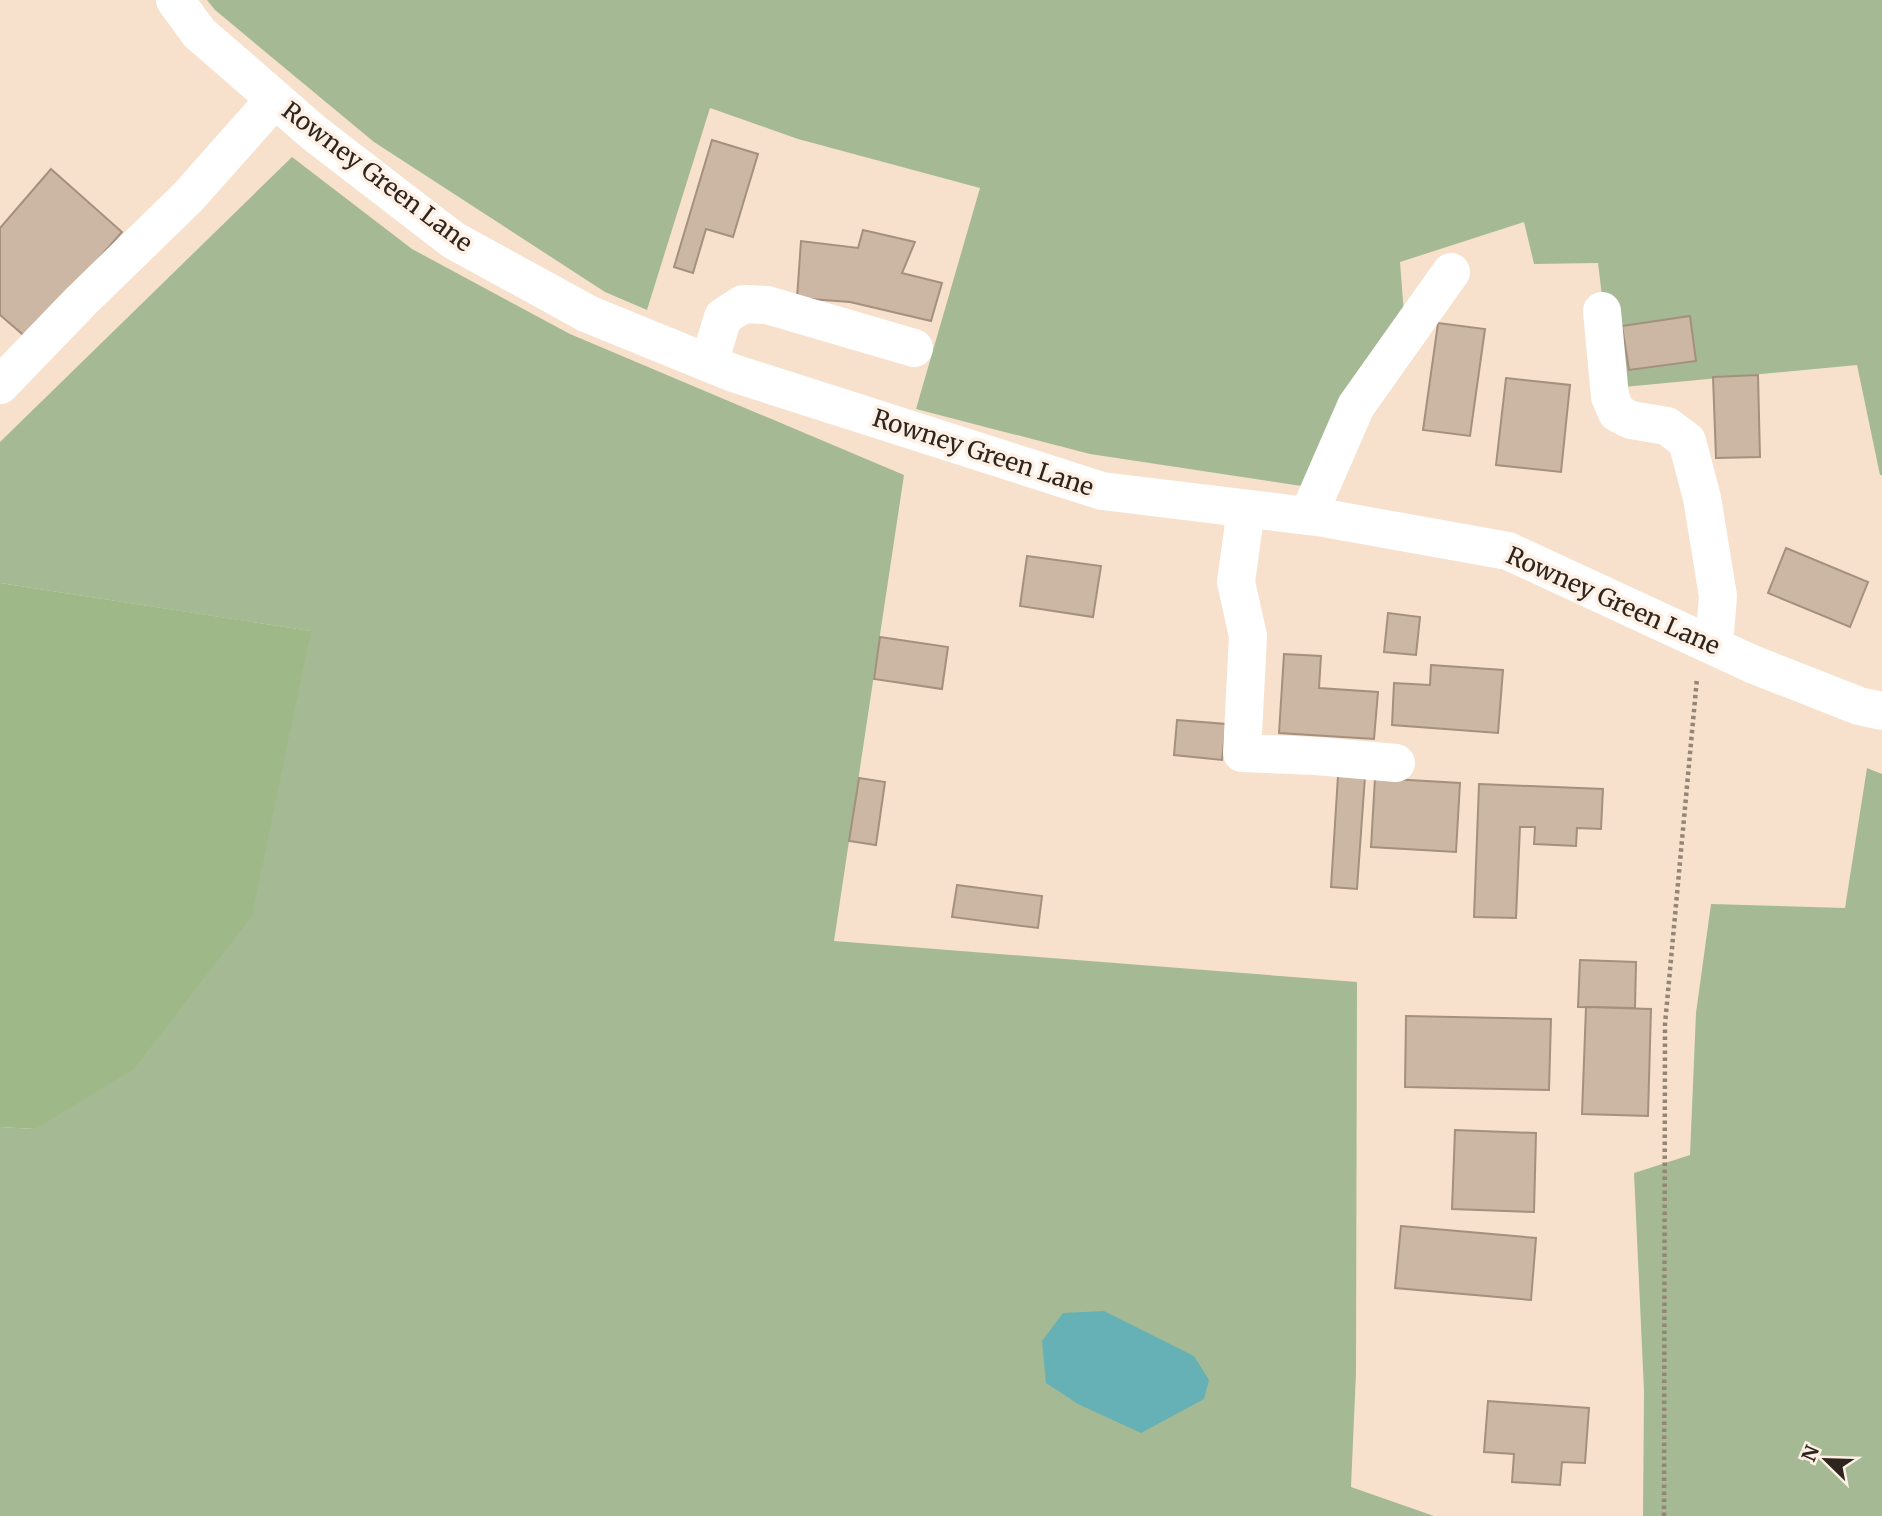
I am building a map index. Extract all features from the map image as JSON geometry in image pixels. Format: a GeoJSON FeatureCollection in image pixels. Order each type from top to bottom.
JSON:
{"type":"FeatureCollection","features":[{"type":"Feature","properties":{"kind":"street","name":"Rowney Green Lane"},"geometry":{"type":"LineString","coordinates":[[175,0],[199,33],[314,134],[453,240],[588,314],[709,363],[960,447],[1102,491],[1308,516],[1508,551],[1752,664],[1858,706],[1882,711]]}},
{"type":"Feature","properties":{"kind":"street"},"geometry":{"type":"LineString","coordinates":[[0,385],[81,301],[188,197],[275,100]]}},
{"type":"Feature","properties":{"kind":"street"},"geometry":{"type":"LineString","coordinates":[[1308,516],[1356,406],[1451,272]]}},
{"type":"Feature","properties":{"kind":"street"},"geometry":{"type":"LineString","coordinates":[[709,363],[723,317],[743,304],[767,305],[915,348]]}},
{"type":"Feature","properties":{"kind":"street"},"geometry":{"type":"LineString","coordinates":[[1602,310],[1610,397],[1617,413],[1631,420],[1667,426],[1686,441],[1702,498],[1718,596],[1707,643]]}},
{"type":"Feature","properties":{"kind":"street"},"geometry":{"type":"LineString","coordinates":[[1246,509],[1236,583],[1248,636],[1242,752],[1396,763]]}},
{"type":"Feature","properties":{"kind":"path"},"geometry":{"type":"LineString","coordinates":[[1664,1516],[1665,1024],[1707,643]]}},
{"type":"Feature","properties":{"kind":"green space"},"geometry":{"type":"Polygon","coordinates":[[[207,0],[1882,0],[1882,475],[1857,365],[1613,388],[1598,263],[1534,264],[1524,222],[1400,262],[1404,314],[1335,491],[1090,454],[916,409],[980,188],[798,139],[710,108],[647,310],[605,292],[374,142],[215,10],[207,0]]]}},
{"type":"Feature","properties":{"kind":"green space"},"geometry":{"type":"Polygon","coordinates":[[[292,157],[412,249],[570,334],[904,475],[834,941],[1357,982],[1356,1373],[1351,1487],[1434,1516],[0,1516],[0,1127],[35,1129],[310,631],[0,583],[0,442],[292,157]]]}},
{"type":"Feature","properties":{"kind":"green space"},"geometry":{"type":"Polygon","coordinates":[[[0,583],[311,631],[252,916],[134,1069],[35,1129],[0,1127],[0,583]]]}},
{"type":"Feature","properties":{"kind":"green space"},"geometry":{"type":"Polygon","coordinates":[[[1867,768],[1882,774],[1882,1516],[1643,1516],[1644,1391],[1634,1173],[1690,1155],[1696,1013],[1711,904],[1845,908],[1867,768]]]}},
{"type":"Feature","properties":{"kind":"water"},"geometry":{"type":"Polygon","coordinates":[[[1104,1311],[1194,1356],[1209,1380],[1204,1399],[1141,1433],[1078,1404],[1046,1383],[1042,1341],[1063,1313],[1104,1311]]]}},
{"type":"Feature","properties":{"kind":"building"},"geometry":{"type":"Polygon","coordinates":[[[712,140],[758,154],[733,237],[706,229],[693,273],[674,267],[712,140]]]}},
{"type":"Feature","properties":{"kind":"building"},"geometry":{"type":"Polygon","coordinates":[[[51,169],[122,232],[28,339],[0,315],[0,228],[51,169]]]}},
{"type":"Feature","properties":{"kind":"building"},"geometry":{"type":"Polygon","coordinates":[[[863,230],[915,242],[902,273],[942,283],[931,321],[850,302],[797,298],[801,241],[858,248],[863,230]]]}},
{"type":"Feature","properties":{"kind":"building"},"geometry":{"type":"Polygon","coordinates":[[[1690,316],[1696,361],[1629,370],[1622,326],[1690,316]]]}},
{"type":"Feature","properties":{"kind":"building"},"geometry":{"type":"Polygon","coordinates":[[[1438,323],[1485,329],[1470,436],[1423,430],[1438,323]]]}},
{"type":"Feature","properties":{"kind":"building"},"geometry":{"type":"Polygon","coordinates":[[[1758,375],[1760,457],[1716,458],[1713,377],[1758,375]]]}},
{"type":"Feature","properties":{"kind":"building"},"geometry":{"type":"Polygon","coordinates":[[[1506,378],[1570,385],[1561,472],[1496,465],[1506,378]]]}},
{"type":"Feature","properties":{"kind":"building"},"geometry":{"type":"Polygon","coordinates":[[[1786,548],[1868,582],[1850,627],[1768,593],[1786,548]]]}},
{"type":"Feature","properties":{"kind":"building"},"geometry":{"type":"Polygon","coordinates":[[[1027,556],[1101,566],[1093,617],[1020,606],[1027,556]]]}},
{"type":"Feature","properties":{"kind":"building"},"geometry":{"type":"Polygon","coordinates":[[[1388,613],[1420,617],[1416,655],[1384,652],[1388,613]]]}},
{"type":"Feature","properties":{"kind":"building"},"geometry":{"type":"Polygon","coordinates":[[[880,637],[948,647],[942,689],[874,679],[880,637]]]}},
{"type":"Feature","properties":{"kind":"building"},"geometry":{"type":"Polygon","coordinates":[[[1284,654],[1321,656],[1319,688],[1378,692],[1374,739],[1279,733],[1284,654]]]}},
{"type":"Feature","properties":{"kind":"building"},"geometry":{"type":"Polygon","coordinates":[[[1431,665],[1503,670],[1498,733],[1392,725],[1394,683],[1430,685],[1431,665]]]}},
{"type":"Feature","properties":{"kind":"building"},"geometry":{"type":"Polygon","coordinates":[[[1177,720],[1226,724],[1222,760],[1174,755],[1177,720]]]}},
{"type":"Feature","properties":{"kind":"building"},"geometry":{"type":"Polygon","coordinates":[[[1339,760],[1366,762],[1357,889],[1331,887],[1339,760]]]}},
{"type":"Feature","properties":{"kind":"building"},"geometry":{"type":"Polygon","coordinates":[[[859,778],[885,782],[876,845],[849,841],[859,778]]]}},
{"type":"Feature","properties":{"kind":"building"},"geometry":{"type":"Polygon","coordinates":[[[1375,778],[1460,783],[1456,852],[1371,847],[1375,778]]]}},
{"type":"Feature","properties":{"kind":"building"},"geometry":{"type":"Polygon","coordinates":[[[1479,784],[1603,789],[1601,829],[1577,828],[1576,846],[1534,844],[1535,827],[1520,827],[1516,918],[1474,917],[1479,784]]]}},
{"type":"Feature","properties":{"kind":"building"},"geometry":{"type":"Polygon","coordinates":[[[957,885],[1042,896],[1038,928],[952,917],[957,885]]]}},
{"type":"Feature","properties":{"kind":"building"},"geometry":{"type":"Polygon","coordinates":[[[1580,960],[1636,962],[1635,1008],[1578,1007],[1580,960]]]}},
{"type":"Feature","properties":{"kind":"building"},"geometry":{"type":"Polygon","coordinates":[[[1586,1007],[1651,1009],[1648,1116],[1582,1114],[1586,1007]]]}},
{"type":"Feature","properties":{"kind":"building"},"geometry":{"type":"Polygon","coordinates":[[[1406,1016],[1551,1019],[1549,1090],[1405,1087],[1406,1016]]]}},
{"type":"Feature","properties":{"kind":"building"},"geometry":{"type":"Polygon","coordinates":[[[1455,1130],[1536,1133],[1534,1212],[1452,1209],[1455,1130]]]}},
{"type":"Feature","properties":{"kind":"building"},"geometry":{"type":"Polygon","coordinates":[[[1401,1226],[1536,1238],[1531,1300],[1395,1288],[1401,1226]]]}},
{"type":"Feature","properties":{"kind":"building"},"geometry":{"type":"Polygon","coordinates":[[[1488,1401],[1589,1408],[1585,1463],[1562,1462],[1560,1485],[1512,1482],[1514,1454],[1484,1452],[1488,1401]]]}}]}
